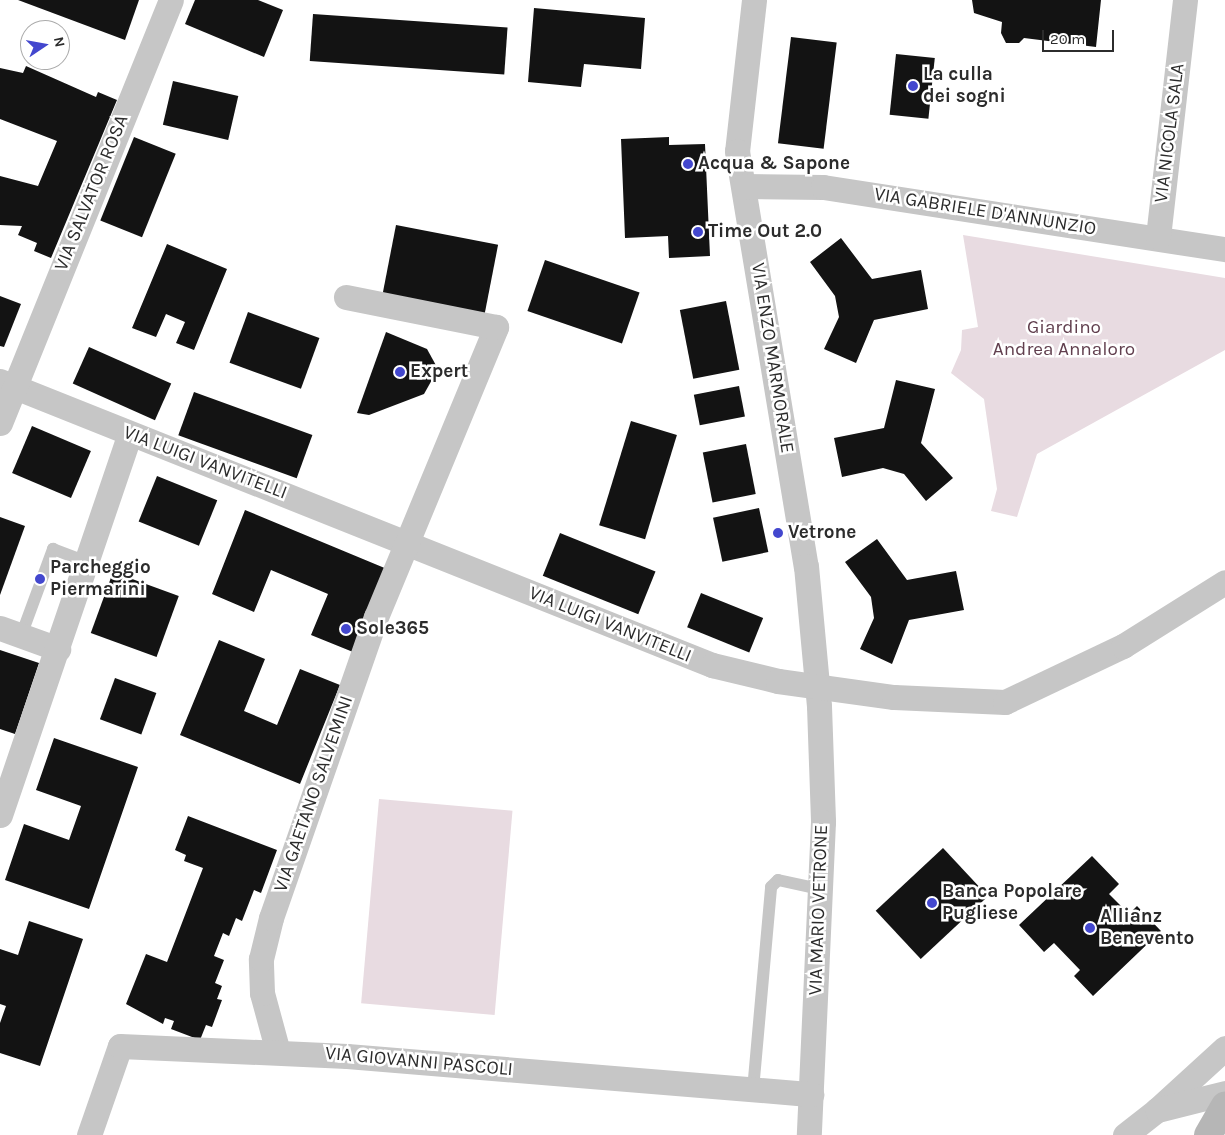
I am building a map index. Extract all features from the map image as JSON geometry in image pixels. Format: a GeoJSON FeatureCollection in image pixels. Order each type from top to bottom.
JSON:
{"type":"FeatureCollection","features":[{"type":"Feature","properties":{"kind":"main road"},"geometry":{"type":"LineString","coordinates":[[1208,1135],[1225,1105]]}},
{"type":"Feature","properties":{"kind":"street","name":"VIA SALVATOR ROSA"},"geometry":{"type":"LineString","coordinates":[[0,423],[6,384],[171,0]]}},
{"type":"Feature","properties":{"kind":"street","name":"VIA ENZO MARMORALE"},"geometry":{"type":"LineString","coordinates":[[754,0],[736,151],[744,186],[806,566],[817,686]]}},
{"type":"Feature","properties":{"kind":"street","name":"VIA NICOLA SALA"},"geometry":{"type":"LineString","coordinates":[[1158,237],[1185,0]]}},
{"type":"Feature","properties":{"kind":"street","name":"VIA GABRIELE D'ANNUNZIO"},"geometry":{"type":"LineString","coordinates":[[744,186],[823,187],[1158,237],[1225,249]]}},
{"type":"Feature","properties":{"kind":"street"},"geometry":{"type":"LineString","coordinates":[[346,297],[496,327],[410,543]]}},
{"type":"Feature","properties":{"kind":"street","name":"VIA LUIGI VANVITELLI"},"geometry":{"type":"LineString","coordinates":[[6,384],[130,435],[410,543],[712,665],[817,686],[894,697],[1005,702],[1123,646],[1225,582]]}},
{"type":"Feature","properties":{"kind":"street"},"geometry":{"type":"LineString","coordinates":[[0,815],[130,435]]}},
{"type":"Feature","properties":{"kind":"street","name":"VIA GAETANO SALVEMINI"},"geometry":{"type":"LineString","coordinates":[[278,1052],[262,993],[261,959],[271,918],[376,617],[410,543]]}},
{"type":"Feature","properties":{"kind":"street"},"geometry":{"type":"LineString","coordinates":[[10,632],[58,649]]}},
{"type":"Feature","properties":{"kind":"street","name":"VIA MARIO VETRONE"},"geometry":{"type":"LineString","coordinates":[[809,1135],[823,822],[817,686]]}},
{"type":"Feature","properties":{"kind":"street","name":"VIA GIOVANNI PASCOLI"},"geometry":{"type":"LineString","coordinates":[[89,1135],[120,1046],[278,1052],[811,1094]]}},
{"type":"Feature","properties":{"kind":"street"},"geometry":{"type":"LineString","coordinates":[[1126,1135],[1157,1110],[1225,1048]]}},
{"type":"Feature","properties":{"kind":"street"},"geometry":{"type":"LineString","coordinates":[[1157,1110],[1225,1093]]}},
{"type":"Feature","properties":{"kind":"lane"},"geometry":{"type":"LineString","coordinates":[[10,632],[53,549],[87,562]]}},
{"type":"Feature","properties":{"kind":"lane"},"geometry":{"type":"LineString","coordinates":[[753,1090],[771,887],[778,880],[820,889]]}},
{"type":"Feature","properties":{"kind":"green space","name":"Giardino Andrea Annaloro"},"geometry":{"type":"Polygon","coordinates":[[[963,235],[1225,278],[1225,350],[1037,454],[1017,517],[991,511],[997,489],[984,399],[951,373],[961,350],[962,330],[978,327],[963,235]]]}},
{"type":"Feature","properties":{"kind":"green space"},"geometry":{"type":"Polygon","coordinates":[[[379,799],[512,811],[495,1015],[361,1003],[379,799]]]}},
{"type":"Feature","properties":{"kind":"building"},"geometry":{"type":"Polygon","coordinates":[[[18,0],[139,0],[125,40],[18,0]]]}},
{"type":"Feature","properties":{"kind":"building"},"geometry":{"type":"Polygon","coordinates":[[[195,0],[258,0],[283,10],[264,57],[185,24],[195,0]]]}},
{"type":"Feature","properties":{"kind":"building"},"geometry":{"type":"Polygon","coordinates":[[[972,0],[1101,0],[1096,47],[1024,38],[1019,43],[1006,43],[1001,33],[1002,22],[974,13],[972,0]]]}},
{"type":"Feature","properties":{"kind":"building"},"geometry":{"type":"Polygon","coordinates":[[[534,8],[645,18],[641,69],[584,64],[581,87],[528,82],[534,8]]]}},
{"type":"Feature","properties":{"kind":"building"},"geometry":{"type":"Polygon","coordinates":[[[313,14],[508,28],[504,74],[310,61],[313,14]]]}},
{"type":"Feature","properties":{"kind":"building"},"geometry":{"type":"Polygon","coordinates":[[[791,37],[837,43],[824,149],[778,143],[791,37]]]}},
{"type":"Feature","properties":{"kind":"building","name":"La culla dei sogni"},"geometry":{"type":"Polygon","coordinates":[[[896,54],[935,58],[928,119],[890,115],[896,54]]]}},
{"type":"Feature","properties":{"kind":"building"},"geometry":{"type":"Polygon","coordinates":[[[0,68],[23,73],[24,70],[35,70],[96,97],[98,92],[117,100],[51,258],[34,251],[37,243],[18,235],[22,226],[0,225],[0,176],[38,186],[57,141],[0,119],[0,68]]]}},
{"type":"Feature","properties":{"kind":"building"},"geometry":{"type":"Polygon","coordinates":[[[173,81],[238,96],[228,140],[163,125],[173,81]]]}},
{"type":"Feature","properties":{"kind":"building"},"geometry":{"type":"Polygon","coordinates":[[[134,137],[176,154],[142,237],[100,220],[134,137]]]}},
{"type":"Feature","properties":{"kind":"building"},"geometry":{"type":"Polygon","coordinates":[[[669,137],[669,145],[705,144],[710,256],[669,258],[668,236],[625,238],[621,139],[669,137]]]}},
{"type":"Feature","properties":{"kind":"building"},"geometry":{"type":"Polygon","coordinates":[[[396,225],[498,245],[485,314],[383,294],[396,225]]]}},
{"type":"Feature","properties":{"kind":"building"},"geometry":{"type":"Polygon","coordinates":[[[841,238],[872,279],[921,270],[928,309],[874,320],[856,363],[824,349],[839,317],[835,296],[810,262],[841,238]]]}},
{"type":"Feature","properties":{"kind":"building"},"geometry":{"type":"Polygon","coordinates":[[[167,244],[227,269],[194,350],[176,343],[185,322],[166,314],[156,337],[132,328],[167,244]]]}},
{"type":"Feature","properties":{"kind":"building"},"geometry":{"type":"Polygon","coordinates":[[[545,260],[640,293],[622,344],[527,311],[545,260]]]}},
{"type":"Feature","properties":{"kind":"building"},"geometry":{"type":"Polygon","coordinates":[[[0,296],[21,304],[4,347],[0,346],[0,296]]]}},
{"type":"Feature","properties":{"kind":"building"},"geometry":{"type":"Polygon","coordinates":[[[726,301],[739,370],[693,379],[680,310],[726,301]]]}},
{"type":"Feature","properties":{"kind":"building"},"geometry":{"type":"Polygon","coordinates":[[[248,312],[319,338],[301,389],[230,363],[248,312]]]}},
{"type":"Feature","properties":{"kind":"building"},"geometry":{"type":"Polygon","coordinates":[[[386,332],[427,349],[438,369],[424,394],[369,415],[357,413],[386,332]]]}},
{"type":"Feature","properties":{"kind":"building"},"geometry":{"type":"Polygon","coordinates":[[[89,347],[171,384],[155,420],[73,384],[89,347]]]}},
{"type":"Feature","properties":{"kind":"building"},"geometry":{"type":"Polygon","coordinates":[[[896,380],[935,389],[921,443],[953,478],[926,501],[904,474],[883,468],[842,477],[834,438],[884,428],[896,380]]]}},
{"type":"Feature","properties":{"kind":"building"},"geometry":{"type":"Polygon","coordinates":[[[739,386],[745,416],[700,425],[694,395],[739,386]]]}},
{"type":"Feature","properties":{"kind":"building"},"geometry":{"type":"Polygon","coordinates":[[[194,392],[312,435],[297,478],[178,435],[194,392]]]}},
{"type":"Feature","properties":{"kind":"building"},"geometry":{"type":"Polygon","coordinates":[[[631,421],[677,435],[645,539],[599,525],[631,421]]]}},
{"type":"Feature","properties":{"kind":"building"},"geometry":{"type":"Polygon","coordinates":[[[32,426],[91,451],[71,498],[12,473],[32,426]]]}},
{"type":"Feature","properties":{"kind":"building"},"geometry":{"type":"Polygon","coordinates":[[[746,444],[756,494],[713,502],[703,452],[746,444]]]}},
{"type":"Feature","properties":{"kind":"building"},"geometry":{"type":"Polygon","coordinates":[[[157,476],[217,500],[199,546],[139,521],[157,476]]]}},
{"type":"Feature","properties":{"kind":"building"},"geometry":{"type":"Polygon","coordinates":[[[759,508],[768,552],[722,562],[713,518],[759,508]]]}},
{"type":"Feature","properties":{"kind":"building"},"geometry":{"type":"Polygon","coordinates":[[[245,510],[387,569],[353,652],[311,635],[328,594],[271,570],[254,612],[212,594],[245,510]]]}},
{"type":"Feature","properties":{"kind":"building"},"geometry":{"type":"Polygon","coordinates":[[[0,517],[25,526],[0,595],[0,517]]]}},
{"type":"Feature","properties":{"kind":"building"},"geometry":{"type":"Polygon","coordinates":[[[560,533],[655,572],[638,614],[543,576],[560,533]]]}},
{"type":"Feature","properties":{"kind":"building"},"geometry":{"type":"Polygon","coordinates":[[[877,539],[907,580],[956,571],[964,610],[909,620],[892,664],[860,649],[874,618],[871,597],[845,562],[877,539]]]}},
{"type":"Feature","properties":{"kind":"building"},"geometry":{"type":"Polygon","coordinates":[[[113,572],[179,596],[157,657],[91,633],[113,572]]]}},
{"type":"Feature","properties":{"kind":"building"},"geometry":{"type":"Polygon","coordinates":[[[701,593],[763,618],[749,652],[687,627],[701,593]]]}},
{"type":"Feature","properties":{"kind":"building"},"geometry":{"type":"Polygon","coordinates":[[[219,640],[265,659],[244,711],[277,725],[300,669],[340,685],[300,784],[180,735],[219,640]]]}},
{"type":"Feature","properties":{"kind":"building"},"geometry":{"type":"Polygon","coordinates":[[[0,650],[39,663],[15,734],[0,729],[0,650]]]}},
{"type":"Feature","properties":{"kind":"building"},"geometry":{"type":"Polygon","coordinates":[[[115,678],[156,693],[141,734],[100,719],[115,678]]]}},
{"type":"Feature","properties":{"kind":"building"},"geometry":{"type":"Polygon","coordinates":[[[54,738],[138,767],[89,909],[5,880],[24,824],[69,840],[81,806],[36,790],[54,738]]]}},
{"type":"Feature","properties":{"kind":"building"},"geometry":{"type":"Polygon","coordinates":[[[188,816],[277,850],[261,893],[254,890],[242,921],[236,918],[229,936],[223,933],[214,956],[224,960],[215,983],[222,986],[217,999],[222,1000],[212,1027],[206,1025],[200,1040],[171,1029],[174,1021],[165,1018],[163,1024],[126,1004],[146,954],[167,962],[203,868],[184,861],[186,855],[175,850],[188,816]]]}},
{"type":"Feature","properties":{"kind":"building","name":"Banca Popolare Pugliese"},"geometry":{"type":"Polygon","coordinates":[[[943,848],[988,896],[921,959],[876,911],[943,848]]]}},
{"type":"Feature","properties":{"kind":"building","name":"Allianz Benevento"},"geometry":{"type":"Polygon","coordinates":[[[1092,856],[1119,884],[1109,894],[1129,914],[1137,906],[1161,931],[1093,996],[1074,976],[1080,970],[1054,943],[1044,952],[1019,925],[1092,856]]]}},
{"type":"Feature","properties":{"kind":"building"},"geometry":{"type":"Polygon","coordinates":[[[29,921],[83,939],[40,1066],[0,1053],[0,1023],[6,1006],[0,1004],[0,949],[18,955],[29,921]]]}},
{"type":"Feature","properties":{"kind":"place","name":"La culla dei sogni"},"geometry":{"type":"Point","coordinates":[913,86]}},
{"type":"Feature","properties":{"kind":"place","name":"Acqua & Sapone"},"geometry":{"type":"Point","coordinates":[688,164]}},
{"type":"Feature","properties":{"kind":"place","name":"Time Out 2.0"},"geometry":{"type":"Point","coordinates":[698,232]}},
{"type":"Feature","properties":{"kind":"place","name":"Expert"},"geometry":{"type":"Point","coordinates":[400,372]}},
{"type":"Feature","properties":{"kind":"place","name":"Vetrone"},"geometry":{"type":"Point","coordinates":[778,533]}},
{"type":"Feature","properties":{"kind":"place","name":"Parcheggio Piermarini"},"geometry":{"type":"Point","coordinates":[40,579]}},
{"type":"Feature","properties":{"kind":"place","name":"Sole365"},"geometry":{"type":"Point","coordinates":[346,629]}},
{"type":"Feature","properties":{"kind":"place","name":"Banca Popolare Pugliese"},"geometry":{"type":"Point","coordinates":[932,903]}},
{"type":"Feature","properties":{"kind":"place","name":"Allianz Benevento"},"geometry":{"type":"Point","coordinates":[1090,928]}}]}
